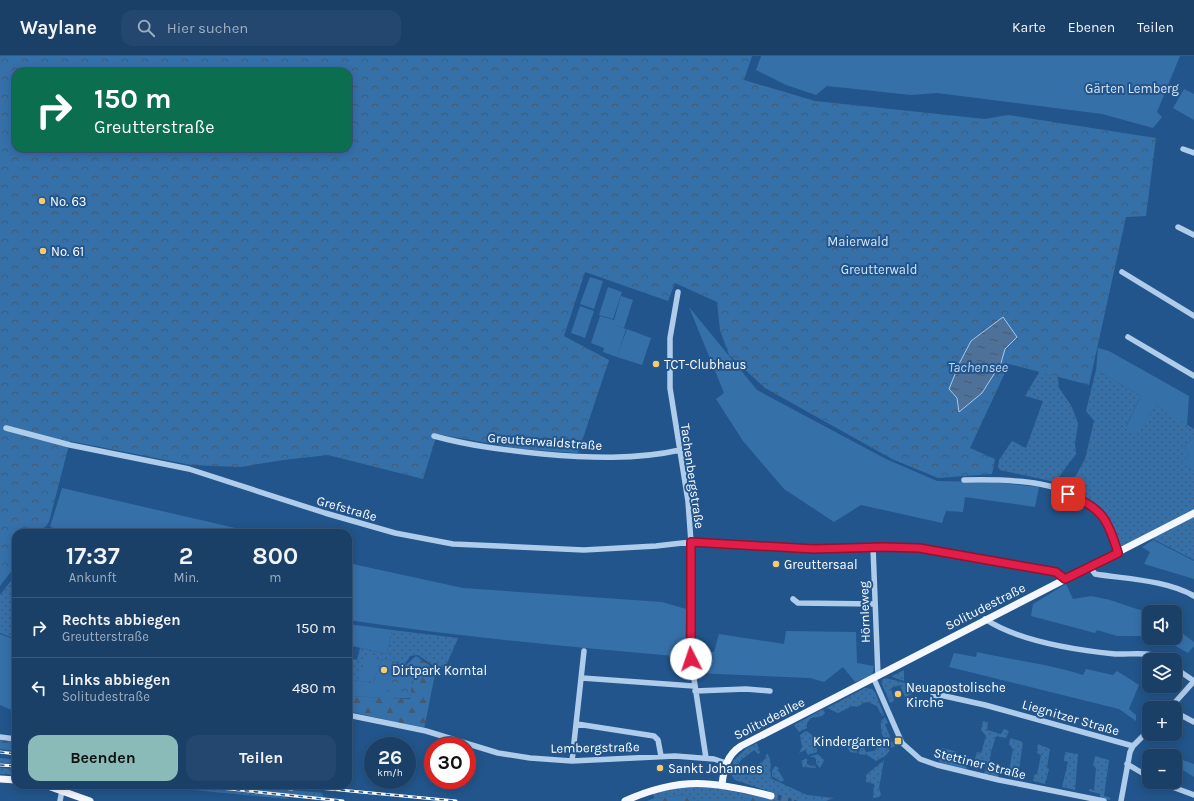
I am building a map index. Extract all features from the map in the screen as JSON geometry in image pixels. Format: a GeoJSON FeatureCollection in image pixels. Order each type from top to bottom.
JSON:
{"type":"FeatureCollection","features":[{"type":"Feature","properties":{"kind":"main road","name":"Solitudestraße"},"geometry":{"type":"LineString","coordinates":[[876,677],[985,619],[1118,553],[1194,513]]}},
{"type":"Feature","properties":{"kind":"main road","name":"Solitudeallee"},"geometry":{"type":"LineString","coordinates":[[722,784],[726,763],[732,752],[740,746],[876,677]]}},
{"type":"Feature","properties":{"kind":"main road"},"geometry":{"type":"LineString","coordinates":[[0,779],[12,780]]}},
{"type":"Feature","properties":{"kind":"main road"},"geometry":{"type":"LineString","coordinates":[[625,801],[675,784],[694,782],[722,784],[771,796]]}},
{"type":"Feature","properties":{"kind":"main road"},"geometry":{"type":"LineString","coordinates":[[65,789],[90,801]]}},
{"type":"Feature","properties":{"kind":"street"},"geometry":{"type":"LineString","coordinates":[[1183,149],[1194,153]]}},
{"type":"Feature","properties":{"kind":"street"},"geometry":{"type":"LineString","coordinates":[[1178,227],[1194,235]]}},
{"type":"Feature","properties":{"kind":"street"},"geometry":{"type":"LineString","coordinates":[[1122,272],[1194,316]]}},
{"type":"Feature","properties":{"kind":"street","name":"Tachenbergstraße"},"geometry":{"type":"LineString","coordinates":[[678,292],[670,338],[670,388],[688,501],[691,542],[689,646],[706,758]]}},
{"type":"Feature","properties":{"kind":"street"},"geometry":{"type":"LineString","coordinates":[[1128,337],[1194,376]]}},
{"type":"Feature","properties":{"kind":"street","name":"Grefstraße"},"geometry":{"type":"LineString","coordinates":[[6,428],[70,445],[189,469],[325,514],[394,533],[452,544],[584,550],[691,542],[814,549],[873,547],[919,548],[1056,572],[1065,579]]}},
{"type":"Feature","properties":{"kind":"street","name":"Greutterwaldstraße"},"geometry":{"type":"LineString","coordinates":[[434,436],[464,445],[498,450],[588,458],[662,454],[680,450]]}},
{"type":"Feature","properties":{"kind":"street"},"geometry":{"type":"LineString","coordinates":[[964,480],[1025,482],[1055,488],[1079,498],[1106,519],[1118,553]]}},
{"type":"Feature","properties":{"kind":"street","name":"Hörnleweg"},"geometry":{"type":"LineString","coordinates":[[873,547],[876,677]]}},
{"type":"Feature","properties":{"kind":"street"},"geometry":{"type":"LineString","coordinates":[[1090,567],[1095,574],[1165,584],[1178,588],[1194,596]]}},
{"type":"Feature","properties":{"kind":"street"},"geometry":{"type":"LineString","coordinates":[[793,599],[798,603],[874,604]]}},
{"type":"Feature","properties":{"kind":"street"},"geometry":{"type":"LineString","coordinates":[[985,619],[1003,630],[1065,646],[1118,654],[1142,654]]}},
{"type":"Feature","properties":{"kind":"street"},"geometry":{"type":"LineString","coordinates":[[572,761],[584,652]]}},
{"type":"Feature","properties":{"kind":"street"},"geometry":{"type":"LineString","coordinates":[[1176,701],[1194,680],[1182,672]]}},
{"type":"Feature","properties":{"kind":"street","name":"Stettiner Straße"},"geometry":{"type":"LineString","coordinates":[[876,677],[902,743],[920,759],[937,766],[1104,801]]}},
{"type":"Feature","properties":{"kind":"street"},"geometry":{"type":"LineString","coordinates":[[582,678],[695,688],[770,691]]}},
{"type":"Feature","properties":{"kind":"street","name":"Liegnitzer Straße"},"geometry":{"type":"LineString","coordinates":[[932,696],[940,694],[985,705],[1133,746]]}},
{"type":"Feature","properties":{"kind":"street","name":"Lembergstraße"},"geometry":{"type":"LineString","coordinates":[[352,716],[426,731],[508,755],[572,761],[661,756],[706,758],[726,763]]}},
{"type":"Feature","properties":{"kind":"street"},"geometry":{"type":"LineString","coordinates":[[1182,716],[1194,722]]}},
{"type":"Feature","properties":{"kind":"street"},"geometry":{"type":"LineString","coordinates":[[577,724],[654,736],[658,740],[661,756]]}},
{"type":"Feature","properties":{"kind":"street"},"geometry":{"type":"LineString","coordinates":[[0,737],[12,738]]}},
{"type":"Feature","properties":{"kind":"street"},"geometry":{"type":"LineString","coordinates":[[1122,801],[1127,764],[1133,746],[1142,737]]}},
{"type":"Feature","properties":{"kind":"street"},"geometry":{"type":"LineString","coordinates":[[1127,764],[1142,773]]}},
{"type":"Feature","properties":{"kind":"street"},"geometry":{"type":"LineString","coordinates":[[60,801],[63,789]]}},
{"type":"Feature","properties":{"kind":"street"},"geometry":{"type":"LineString","coordinates":[[1178,789],[1194,795]]}},
{"type":"Feature","properties":{"kind":"green space","name":"Greutterwald"},"geometry":{"type":"Polygon","coordinates":[[[0,56],[752,56],[744,80],[815,101],[985,119],[1008,115],[1156,138],[1146,216],[1126,217],[1089,385],[1009,364],[970,448],[995,459],[992,474],[938,478],[892,459],[765,388],[729,355],[720,330],[717,302],[675,283],[668,301],[585,272],[564,336],[609,360],[578,453],[521,449],[437,434],[423,479],[328,455],[241,467],[191,465],[70,441],[49,522],[44,529],[12,529],[12,570],[0,586],[0,56]]]}},
{"type":"Feature","properties":{"kind":"green space","name":"Gärten Lemberg"},"geometry":{"type":"Polygon","coordinates":[[[761,56],[1180,56],[1157,112],[1162,117],[1153,128],[1102,114],[937,93],[911,95],[827,86],[816,95],[786,85],[756,70],[761,56]]]}},
{"type":"Feature","properties":{"kind":"green space"},"geometry":{"type":"Polygon","coordinates":[[[1184,89],[1194,94],[1194,120],[1173,108],[1184,89]]]}},
{"type":"Feature","properties":{"kind":"green space"},"geometry":{"type":"Polygon","coordinates":[[[590,277],[603,281],[594,309],[580,304],[590,277]]]}},
{"type":"Feature","properties":{"kind":"green space"},"geometry":{"type":"Polygon","coordinates":[[[608,287],[622,292],[613,319],[599,315],[608,287]]]}},
{"type":"Feature","properties":{"kind":"green space"},"geometry":{"type":"Polygon","coordinates":[[[621,296],[633,300],[624,328],[612,324],[626,329],[617,357],[603,352],[604,348],[591,343],[600,316],[614,320],[621,296]]]}},
{"type":"Feature","properties":{"kind":"green space"},"geometry":{"type":"Polygon","coordinates":[[[580,306],[594,311],[585,338],[571,333],[580,306]]]}},
{"type":"Feature","properties":{"kind":"green space"},"geometry":{"type":"Polygon","coordinates":[[[689,307],[757,390],[886,459],[937,481],[991,482],[1039,487],[1035,507],[965,497],[963,512],[946,511],[942,523],[861,505],[834,522],[784,489],[743,441],[716,399],[724,393],[689,307]]]}},
{"type":"Feature","properties":{"kind":"green space"},"geometry":{"type":"Polygon","coordinates":[[[627,329],[651,338],[642,365],[617,357],[627,329]]]}},
{"type":"Feature","properties":{"kind":"green space"},"geometry":{"type":"Polygon","coordinates":[[[1098,348],[1109,351],[1189,396],[1187,425],[1156,405],[1138,434],[1126,427],[1141,396],[1096,370],[1098,348]]]}},
{"type":"Feature","properties":{"kind":"green space"},"geometry":{"type":"Polygon","coordinates":[[[1056,358],[1059,388],[1071,405],[1078,423],[1075,444],[1076,454],[1055,482],[1000,470],[998,467],[999,460],[1012,441],[1026,448],[1043,401],[1025,396],[1045,362],[1056,358]]]}},
{"type":"Feature","properties":{"kind":"green space"},"geometry":{"type":"Polygon","coordinates":[[[1096,370],[1141,396],[1126,426],[1138,433],[1156,405],[1194,429],[1194,437],[1183,448],[1189,455],[1181,463],[1194,471],[1194,560],[1149,537],[1118,553],[1106,519],[1068,490],[1085,459],[1094,421],[1086,411],[1096,370]]]}},
{"type":"Feature","properties":{"kind":"green space"},"geometry":{"type":"Polygon","coordinates":[[[1194,437],[1194,471],[1181,463],[1189,455],[1183,448],[1194,437]]]}},
{"type":"Feature","properties":{"kind":"green space"},"geometry":{"type":"Polygon","coordinates":[[[62,488],[240,529],[56,529],[50,527],[62,488]]]}},
{"type":"Feature","properties":{"kind":"green space"},"geometry":{"type":"Polygon","coordinates":[[[1153,540],[1194,561],[1194,579],[1144,564],[1150,552],[1142,547],[1153,540]]]}},
{"type":"Feature","properties":{"kind":"green space"},"geometry":{"type":"Polygon","coordinates":[[[352,564],[463,588],[662,602],[686,609],[685,657],[474,637],[352,621],[352,564]]]}},
{"type":"Feature","properties":{"kind":"green space"},"geometry":{"type":"Polygon","coordinates":[[[12,579],[12,638],[0,633],[0,595],[12,579]]]}},
{"type":"Feature","properties":{"kind":"green space"},"geometry":{"type":"Polygon","coordinates":[[[1066,584],[1073,599],[1091,596],[1110,600],[1142,611],[1142,636],[1117,636],[1097,630],[1095,633],[1031,616],[1033,604],[1066,584]]]}},
{"type":"Feature","properties":{"kind":"green space"},"geometry":{"type":"Polygon","coordinates":[[[352,625],[392,630],[387,654],[352,646],[352,625]]]}},
{"type":"Feature","properties":{"kind":"green space"},"geometry":{"type":"Polygon","coordinates":[[[392,630],[458,638],[445,668],[434,666],[418,655],[410,656],[404,666],[393,661],[382,659],[373,683],[352,680],[352,659],[357,660],[360,648],[387,654],[392,630]]]}},
{"type":"Feature","properties":{"kind":"green space"},"geometry":{"type":"Polygon","coordinates":[[[786,631],[856,632],[857,663],[874,666],[872,676],[855,682],[843,667],[824,682],[810,678],[695,673],[694,651],[714,652],[719,634],[784,644],[786,631]]]}},
{"type":"Feature","properties":{"kind":"green space"},"geometry":{"type":"Polygon","coordinates":[[[1182,633],[1194,642],[1194,646],[1188,653],[1174,645],[1182,645],[1182,633]]]}},
{"type":"Feature","properties":{"kind":"green space"},"geometry":{"type":"Polygon","coordinates":[[[0,634],[12,638],[12,710],[0,705],[0,634]]]}},
{"type":"Feature","properties":{"kind":"green space"},"geometry":{"type":"Polygon","coordinates":[[[977,652],[1044,665],[1083,675],[1086,669],[1113,675],[1117,671],[1139,685],[1129,709],[1136,715],[1136,721],[1119,709],[949,667],[954,653],[976,657],[977,652]]]}},
{"type":"Feature","properties":{"kind":"green space"},"geometry":{"type":"Polygon","coordinates":[[[366,656],[380,661],[373,681],[360,677],[366,656]]]}},
{"type":"Feature","properties":{"kind":"green space"},"geometry":{"type":"Polygon","coordinates":[[[416,656],[432,667],[435,674],[424,729],[352,712],[352,696],[410,699],[414,673],[405,666],[416,656]]]}},
{"type":"Feature","properties":{"kind":"green space","name":"Dirtpark Korntal"},"geometry":{"type":"Polygon","coordinates":[[[382,659],[393,661],[387,681],[387,698],[352,696],[352,680],[373,683],[382,659]]]}},
{"type":"Feature","properties":{"kind":"green space"},"geometry":{"type":"Polygon","coordinates":[[[393,661],[414,673],[410,698],[387,698],[387,681],[393,661]]]}},
{"type":"Feature","properties":{"kind":"green space"},"geometry":{"type":"Polygon","coordinates":[[[904,670],[904,681],[892,677],[892,676],[904,670]]]}},
{"type":"Feature","properties":{"kind":"green space"},"geometry":{"type":"Polygon","coordinates":[[[886,678],[929,690],[922,693],[920,691],[905,697],[900,685],[891,688],[894,701],[890,703],[881,682],[886,678]]]}},
{"type":"Feature","properties":{"kind":"green space"},"geometry":{"type":"Polygon","coordinates":[[[865,688],[872,689],[875,692],[884,715],[882,716],[877,706],[868,702],[863,703],[858,707],[852,706],[838,713],[827,708],[865,688]]]}},
{"type":"Feature","properties":{"kind":"green space"},"geometry":{"type":"Polygon","coordinates":[[[823,709],[825,713],[822,716],[811,718],[807,723],[807,728],[799,732],[794,725],[823,709]]]}},
{"type":"Feature","properties":{"kind":"green space"},"geometry":{"type":"Polygon","coordinates":[[[885,717],[888,723],[885,724],[892,742],[896,745],[892,748],[884,740],[881,728],[881,721],[885,717]]]}},
{"type":"Feature","properties":{"kind":"green space"},"geometry":{"type":"Polygon","coordinates":[[[983,721],[988,722],[987,730],[1001,734],[1004,729],[1009,731],[1006,738],[996,736],[991,752],[989,769],[999,773],[998,777],[988,774],[984,775],[986,766],[974,762],[977,752],[981,753],[986,736],[981,730],[983,721]]]}},
{"type":"Feature","properties":{"kind":"green space"},"geometry":{"type":"Polygon","coordinates":[[[806,731],[813,737],[816,742],[817,749],[817,752],[808,755],[805,750],[799,753],[802,747],[800,735],[806,731]]]}},
{"type":"Feature","properties":{"kind":"green space"},"geometry":{"type":"Polygon","coordinates":[[[1010,738],[1023,742],[1018,777],[1003,775],[1005,770],[1009,770],[1013,749],[1009,745],[1010,738]]]}},
{"type":"Feature","properties":{"kind":"green space"},"geometry":{"type":"Polygon","coordinates":[[[0,740],[12,742],[12,750],[0,749],[0,740]]]}},
{"type":"Feature","properties":{"kind":"green space"},"geometry":{"type":"Polygon","coordinates":[[[757,743],[760,753],[758,754],[754,750],[741,760],[737,767],[741,771],[747,774],[765,759],[767,753],[771,763],[772,779],[807,795],[834,798],[826,801],[798,801],[735,780],[732,776],[733,761],[747,748],[757,743]]]}},
{"type":"Feature","properties":{"kind":"green space"},"geometry":{"type":"Polygon","coordinates":[[[1038,744],[1050,749],[1047,768],[1049,769],[1045,784],[1033,781],[1034,775],[1037,774],[1041,755],[1037,753],[1038,744]]]}},
{"type":"Feature","properties":{"kind":"green space"},"geometry":{"type":"Polygon","coordinates":[[[846,745],[857,746],[857,753],[850,752],[846,745]]]}},
{"type":"Feature","properties":{"kind":"green space"},"geometry":{"type":"Polygon","coordinates":[[[881,745],[890,750],[885,756],[876,761],[867,755],[858,754],[863,746],[866,752],[875,751],[877,747],[881,745]]]}},
{"type":"Feature","properties":{"kind":"green space"},"geometry":{"type":"Polygon","coordinates":[[[942,748],[958,752],[958,754],[969,757],[966,769],[939,762],[942,748]]]}},
{"type":"Feature","properties":{"kind":"green space"},"geometry":{"type":"Polygon","coordinates":[[[1065,752],[1078,754],[1075,790],[1062,787],[1068,762],[1064,761],[1065,752]]]}},
{"type":"Feature","properties":{"kind":"green space"},"geometry":{"type":"Polygon","coordinates":[[[818,754],[824,760],[820,768],[814,757],[809,757],[818,754]]]}},
{"type":"Feature","properties":{"kind":"green space"},"geometry":{"type":"Polygon","coordinates":[[[1095,756],[1109,760],[1104,796],[1111,798],[1110,800],[1100,798],[1100,794],[1089,791],[1089,789],[1094,790],[1096,768],[1093,766],[1095,756]]]}},
{"type":"Feature","properties":{"kind":"green space"},"geometry":{"type":"Polygon","coordinates":[[[0,758],[12,760],[12,764],[0,763],[0,758]]]}},
{"type":"Feature","properties":{"kind":"green space"},"geometry":{"type":"Polygon","coordinates":[[[807,758],[807,764],[811,766],[815,765],[816,768],[803,767],[801,761],[807,758]]]}},
{"type":"Feature","properties":{"kind":"green space"},"geometry":{"type":"Polygon","coordinates":[[[884,760],[879,788],[881,795],[873,798],[874,784],[866,782],[866,775],[884,760]]]}},
{"type":"Feature","properties":{"kind":"green space"},"geometry":{"type":"Polygon","coordinates":[[[1182,760],[1194,764],[1194,777],[1182,769],[1182,760]]]}},
{"type":"Feature","properties":{"kind":"green space"},"geometry":{"type":"Polygon","coordinates":[[[775,766],[779,768],[778,770],[784,780],[781,782],[772,776],[772,771],[775,766]]]}},
{"type":"Feature","properties":{"kind":"green space"},"geometry":{"type":"Polygon","coordinates":[[[0,768],[12,769],[12,775],[0,774],[0,768]]]}},
{"type":"Feature","properties":{"kind":"green space"},"geometry":{"type":"Polygon","coordinates":[[[689,786],[712,787],[751,795],[744,801],[699,801],[685,795],[654,798],[653,793],[689,786]]]}},
{"type":"Feature","properties":{"kind":"green space"},"geometry":{"type":"Polygon","coordinates":[[[183,789],[213,789],[285,797],[289,799],[183,789]]]}},
{"type":"Feature","properties":{"kind":"green space"},"geometry":{"type":"Polygon","coordinates":[[[242,789],[279,789],[323,793],[323,798],[242,789]]]}},
{"type":"Feature","properties":{"kind":"green space"},"geometry":{"type":"Polygon","coordinates":[[[685,795],[699,801],[647,801],[654,798],[685,795]]]}},
{"type":"Feature","properties":{"kind":"green space"},"geometry":{"type":"Polygon","coordinates":[[[751,795],[782,801],[744,801],[751,795]]]}},
{"type":"Feature","properties":{"kind":"water","name":"Tachensee"},"geometry":{"type":"Polygon","coordinates":[[[1003,317],[1017,337],[1005,349],[1001,363],[982,393],[959,412],[957,398],[949,389],[960,362],[971,341],[1003,317]]]}},
{"type":"Feature","properties":{"kind":"tunnel"},"geometry":{"type":"LineString","coordinates":[[771,796],[794,801]]}},
{"type":"Feature","properties":{"kind":"railway"},"geometry":{"type":"LineString","coordinates":[[0,752],[12,754]]}},
{"type":"Feature","properties":{"kind":"railway"},"geometry":{"type":"LineString","coordinates":[[0,765],[12,766]]}},
{"type":"Feature","properties":{"kind":"railway"},"geometry":{"type":"LineString","coordinates":[[229,789],[343,801]]}},
{"type":"Feature","properties":{"kind":"railway"},"geometry":{"type":"LineString","coordinates":[[329,789],[456,801]]}},
{"type":"Feature","properties":{"kind":"place","name":"No. 63"},"geometry":{"type":"Point","coordinates":[42,201]}},
{"type":"Feature","properties":{"kind":"place","name":"No. 61"},"geometry":{"type":"Point","coordinates":[43,251]}},
{"type":"Feature","properties":{"kind":"place","name":"TCT-Clubhaus"},"geometry":{"type":"Point","coordinates":[656,364]}},
{"type":"Feature","properties":{"kind":"place","name":"Greuttersaal"},"geometry":{"type":"Point","coordinates":[776,564]}},
{"type":"Feature","properties":{"kind":"place","name":"Dirtpark Korntal"},"geometry":{"type":"Point","coordinates":[384,670]}},
{"type":"Feature","properties":{"kind":"place","name":"Neuapostolische Kirche"},"geometry":{"type":"Point","coordinates":[898,694]}},
{"type":"Feature","properties":{"kind":"place","name":"Kindergarten"},"geometry":{"type":"Point","coordinates":[898,741]}},
{"type":"Feature","properties":{"kind":"place","name":"Sankt Johannes"},"geometry":{"type":"Point","coordinates":[660,768]}},
{"type":"Feature","properties":{"kind":"route"},"geometry":{"type":"LineString","coordinates":[[691,659],[689,646],[691,542],[814,549],[869,547],[919,548],[1056,572],[1062,575],[1065,579],[1118,553],[1106,519],[1087,503],[1068,494]]}},
{"type":"Feature","properties":{"kind":"park label","name":"Maierwald"},"geometry":{"type":"Point","coordinates":[858,241]}}]}
